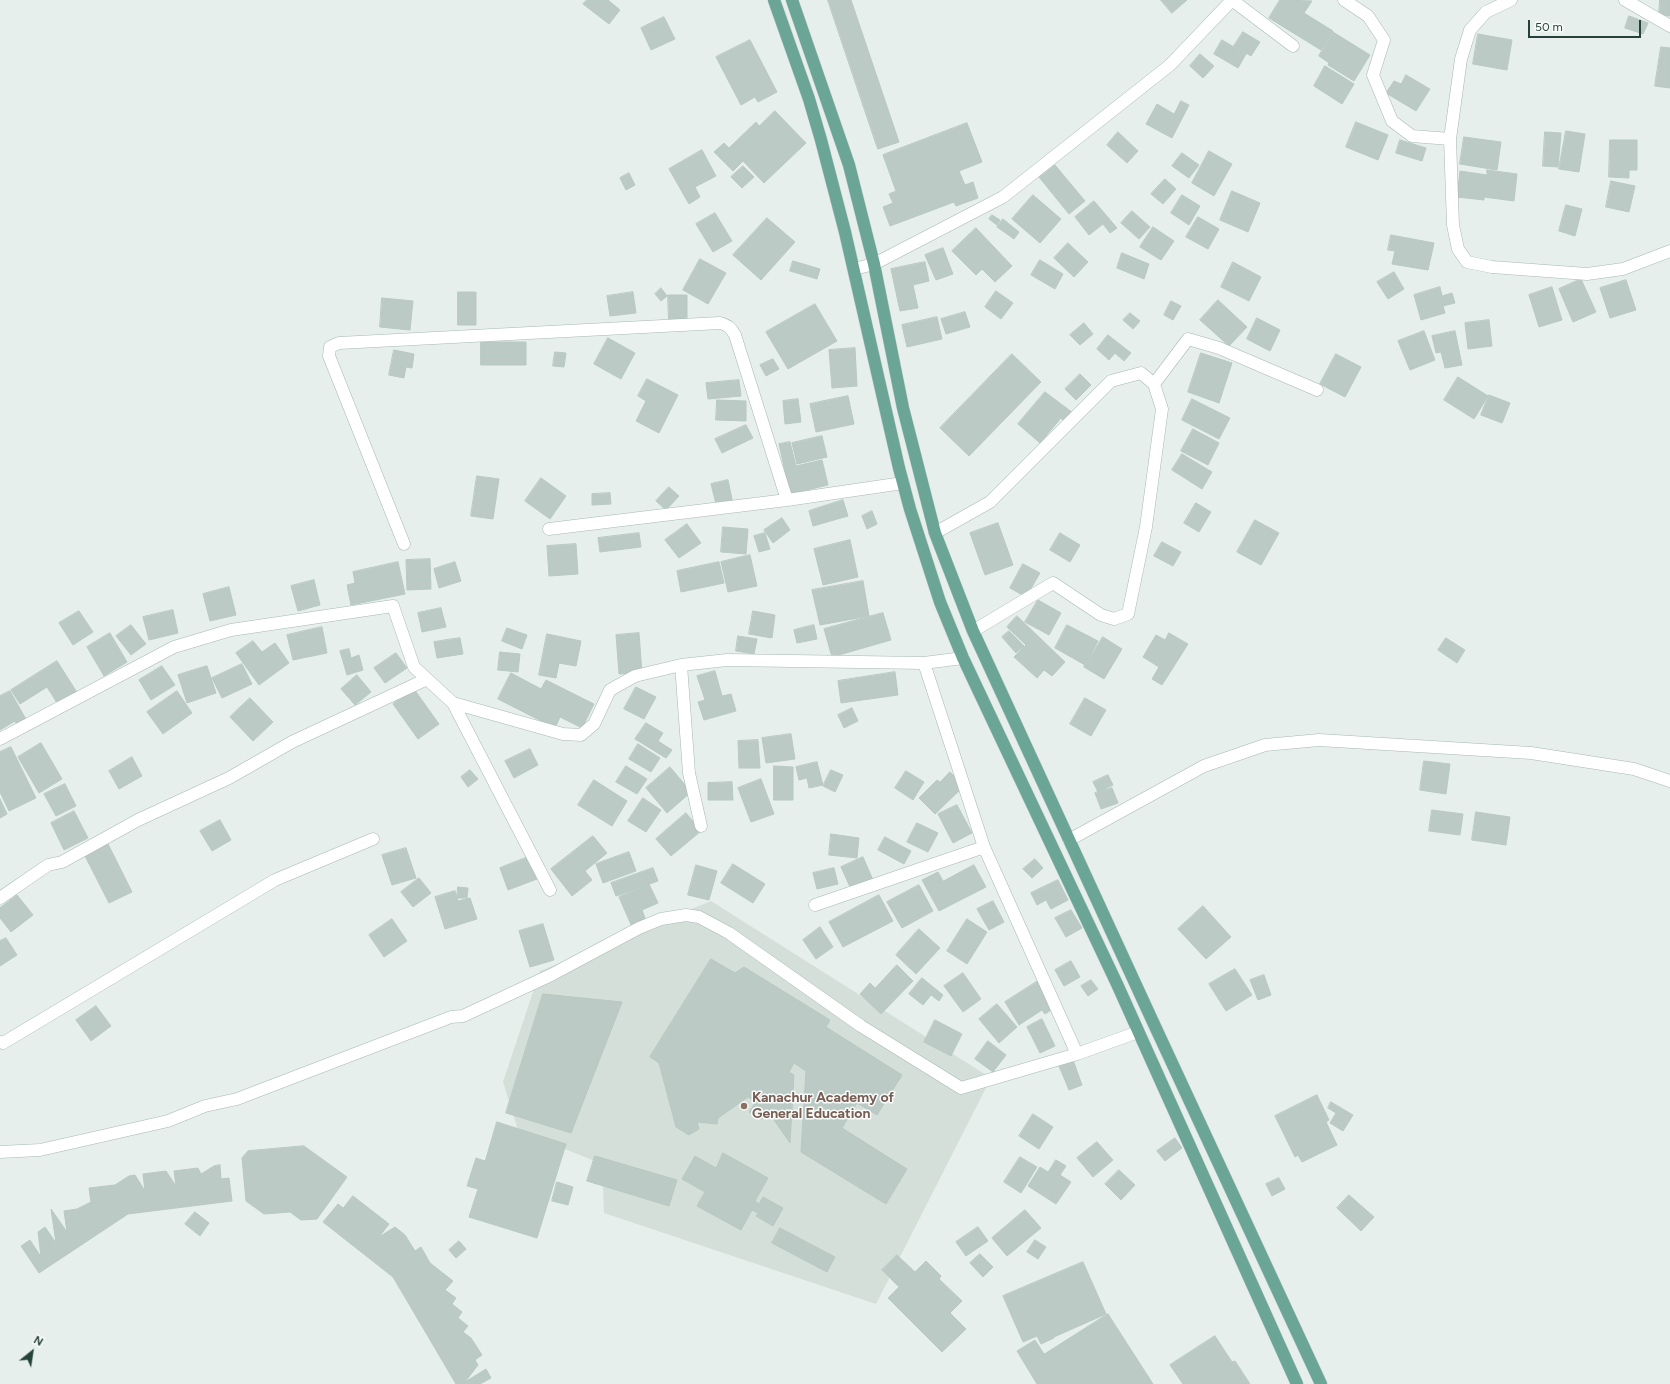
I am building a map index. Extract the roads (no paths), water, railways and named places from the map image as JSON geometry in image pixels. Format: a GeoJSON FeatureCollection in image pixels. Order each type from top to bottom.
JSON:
{"type":"FeatureCollection","features":[{"type":"Feature","properties":{"kind":"main road"},"geometry":{"type":"LineString","coordinates":[[774,0],[809,99],[821,140],[854,269],[903,483],[925,559],[940,602],[963,658],[1117,984],[1297,1384]]}},
{"type":"Feature","properties":{"kind":"main road"},"geometry":{"type":"LineString","coordinates":[[792,0],[849,165],[874,264],[903,408],[935,533],[973,631],[1132,978],[1321,1384]]}},
{"type":"Feature","properties":{"kind":"main road"},"geometry":{"type":"LineString","coordinates":[[986,707],[1005,700]]}},
{"type":"Feature","properties":{"kind":"main road"},"geometry":{"type":"LineString","coordinates":[[1117,984],[1132,978]]}},
{"type":"Feature","properties":{"kind":"main road"},"geometry":{"type":"LineString","coordinates":[[1219,1212],[1237,1204]]}},
{"type":"Feature","properties":{"kind":"street"},"geometry":{"type":"LineString","coordinates":[[854,269],[874,264],[1003,197],[1170,65],[1232,0],[1293,46]]}},
{"type":"Feature","properties":{"kind":"street"},"geometry":{"type":"LineString","coordinates":[[1344,0],[1368,16],[1384,40],[1373,75],[1392,121],[1412,136],[1450,139]]}},
{"type":"Feature","properties":{"kind":"street"},"geometry":{"type":"LineString","coordinates":[[1511,0],[1486,12],[1470,30],[1461,59],[1450,139],[1453,225],[1458,249],[1467,262],[1492,267],[1587,274],[1623,269],[1670,251]]}},
{"type":"Feature","properties":{"kind":"street"},"geometry":{"type":"LineString","coordinates":[[1625,0],[1670,26]]}},
{"type":"Feature","properties":{"kind":"street"},"geometry":{"type":"LineString","coordinates":[[404,544],[328,356],[330,347],[339,343],[720,322],[731,328],[735,335],[787,500]]}},
{"type":"Feature","properties":{"kind":"street"},"geometry":{"type":"LineString","coordinates":[[1154,384],[1188,339],[1219,348],[1317,390]]}},
{"type":"Feature","properties":{"kind":"street"},"geometry":{"type":"LineString","coordinates":[[935,533],[990,502],[1111,381],[1141,373],[1154,384],[1162,409],[1146,527],[1128,614],[1114,619],[1101,615],[1053,583],[973,631]]}},
{"type":"Feature","properties":{"kind":"street"},"geometry":{"type":"LineString","coordinates":[[549,530],[787,500],[903,483]]}},
{"type":"Feature","properties":{"kind":"street"},"geometry":{"type":"LineString","coordinates":[[0,739],[174,648],[231,630],[393,606],[414,667],[453,703],[550,890]]}},
{"type":"Feature","properties":{"kind":"street"},"geometry":{"type":"LineString","coordinates":[[453,703],[564,734],[581,735],[594,724],[610,690],[635,676],[681,665],[727,660],[924,663],[963,658]]}},
{"type":"Feature","properties":{"kind":"street"},"geometry":{"type":"LineString","coordinates":[[924,663],[984,847],[1077,1054]]}},
{"type":"Feature","properties":{"kind":"street"},"geometry":{"type":"LineString","coordinates":[[681,665],[689,773],[701,826]]}},
{"type":"Feature","properties":{"kind":"street"},"geometry":{"type":"LineString","coordinates":[[0,898],[48,866],[62,862],[138,820],[229,778],[292,742],[427,679]]}},
{"type":"Feature","properties":{"kind":"street"},"geometry":{"type":"LineString","coordinates":[[1069,840],[1204,766],[1265,745],[1319,740],[1531,753],[1634,769],[1670,781]]}},
{"type":"Feature","properties":{"kind":"street"},"geometry":{"type":"LineString","coordinates":[[0,1042],[3,1043],[275,880],[373,839]]}},
{"type":"Feature","properties":{"kind":"street"},"geometry":{"type":"LineString","coordinates":[[815,905],[984,847]]}},
{"type":"Feature","properties":{"kind":"street"},"geometry":{"type":"LineString","coordinates":[[0,1152],[48,1148],[168,1121],[205,1106],[237,1099],[451,1017],[462,1016],[551,975],[640,928],[661,919],[686,916],[699,917],[729,933],[861,1026],[961,1088],[1077,1054],[1138,1032]]}},
{"type":"Feature","properties":{"kind":"place","name":"Kanachur Academy of General Education"},"geometry":{"type":"Point","coordinates":[744,1106]}}]}
